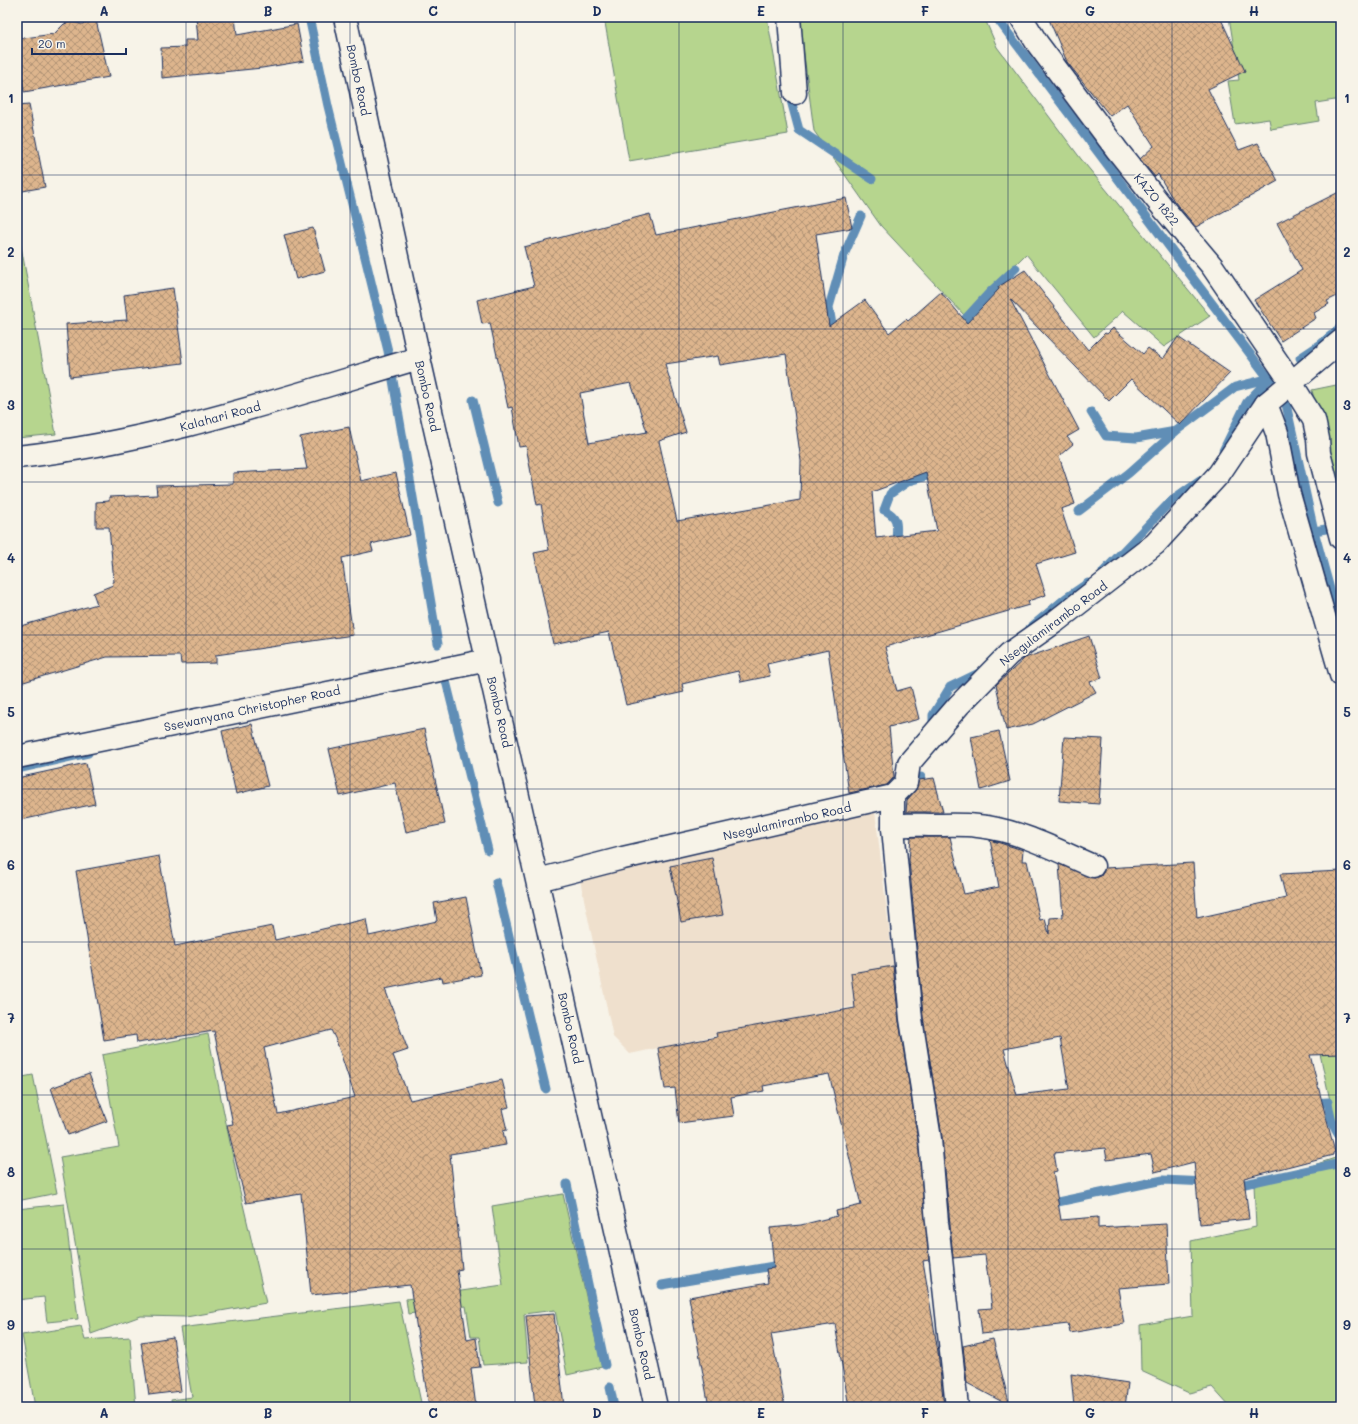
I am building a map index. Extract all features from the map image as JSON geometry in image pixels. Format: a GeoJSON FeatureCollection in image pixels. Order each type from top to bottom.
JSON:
{"type":"FeatureCollection","features":[{"type":"Feature","properties":{"kind":"street","name":"Bombo Road"},"geometry":{"type":"LineString","coordinates":[[345,17],[419,358],[656,1407]]}},
{"type":"Feature","properties":{"kind":"street"},"geometry":{"type":"LineString","coordinates":[[789,17],[796,93]]}},
{"type":"Feature","properties":{"kind":"street","name":"KAZO 1822"},"geometry":{"type":"LineString","coordinates":[[1021,17],[1037,43],[1127,162],[1212,266],[1314,420],[1319,453],[1341,538]]}},
{"type":"Feature","properties":{"kind":"street","name":"Nsegulamirambo Road"},"geometry":{"type":"LineString","coordinates":[[538,880],[623,858],[893,796],[906,783],[909,763],[959,705],[1009,654],[1056,622],[1154,544],[1219,474],[1266,404],[1341,340]]}},
{"type":"Feature","properties":{"kind":"street","name":"Kalahari Road"},"geometry":{"type":"LineString","coordinates":[[17,457],[137,438],[235,413],[419,358]]}},
{"type":"Feature","properties":{"kind":"street"},"geometry":{"type":"LineString","coordinates":[[1266,404],[1277,433],[1289,494],[1341,675]]}},
{"type":"Feature","properties":{"kind":"street","name":"Ssewanyana Christopher Road"},"geometry":{"type":"LineString","coordinates":[[17,757],[488,660]]}},
{"type":"Feature","properties":{"kind":"street"},"geometry":{"type":"LineString","coordinates":[[893,796],[893,828],[911,1019],[930,1138],[957,1407]]}},
{"type":"Feature","properties":{"kind":"street"},"geometry":{"type":"LineString","coordinates":[[893,828],[900,825],[978,825],[1027,837],[1093,866]]}},
{"type":"Feature","properties":{"kind":"shaded area"},"geometry":{"type":"Polygon","coordinates":[[[875,811],[897,997],[630,1054],[613,1037],[580,880],[875,811]]]}},
{"type":"Feature","properties":{"kind":"green space"},"geometry":{"type":"Polygon","coordinates":[[[604,17],[767,17],[788,134],[629,161],[604,17]]]}},
{"type":"Feature","properties":{"kind":"green space"},"geometry":{"type":"Polygon","coordinates":[[[799,17],[984,17],[997,47],[1081,159],[1210,316],[1164,347],[1123,311],[1094,337],[1026,254],[964,315],[881,226],[814,131],[799,17]]]}},
{"type":"Feature","properties":{"kind":"green space"},"geometry":{"type":"Polygon","coordinates":[[[1229,17],[1341,17],[1341,99],[1316,103],[1319,121],[1271,129],[1269,119],[1235,124],[1228,81],[1239,80],[1229,17]]]}},
{"type":"Feature","properties":{"kind":"green space"},"geometry":{"type":"Polygon","coordinates":[[[17,225],[56,434],[17,438],[17,225]]]}},
{"type":"Feature","properties":{"kind":"green space"},"geometry":{"type":"Polygon","coordinates":[[[1341,384],[1341,512],[1337,513],[1312,390],[1341,384]]]}},
{"type":"Feature","properties":{"kind":"green space"},"geometry":{"type":"Polygon","coordinates":[[[1341,973],[1341,1152],[1303,974],[1341,973]]]}},
{"type":"Feature","properties":{"kind":"green space"},"geometry":{"type":"Polygon","coordinates":[[[208,1034],[239,1187],[266,1303],[186,1317],[141,1316],[91,1334],[60,1157],[119,1147],[102,1055],[208,1034]]]}},
{"type":"Feature","properties":{"kind":"green space"},"geometry":{"type":"Polygon","coordinates":[[[33,1075],[57,1193],[17,1201],[17,1078],[33,1075]]]}},
{"type":"Feature","properties":{"kind":"green space"},"geometry":{"type":"Polygon","coordinates":[[[1341,1156],[1341,1407],[1230,1407],[1212,1387],[1189,1393],[1141,1371],[1140,1325],[1193,1316],[1191,1241],[1256,1227],[1254,1185],[1341,1156]]]}},
{"type":"Feature","properties":{"kind":"green space"},"geometry":{"type":"Polygon","coordinates":[[[563,1194],[602,1367],[567,1375],[555,1310],[524,1314],[528,1362],[483,1365],[479,1337],[471,1337],[466,1306],[408,1314],[406,1299],[503,1285],[492,1206],[563,1194]]]}},
{"type":"Feature","properties":{"kind":"green space"},"geometry":{"type":"Polygon","coordinates":[[[64,1204],[78,1319],[47,1322],[44,1297],[17,1300],[17,1209],[64,1204]]]}},
{"type":"Feature","properties":{"kind":"green space"},"geometry":{"type":"Polygon","coordinates":[[[399,1301],[422,1407],[172,1407],[171,1400],[192,1397],[180,1328],[399,1301]]]}},
{"type":"Feature","properties":{"kind":"green space"},"geometry":{"type":"Polygon","coordinates":[[[81,1326],[85,1340],[130,1337],[136,1407],[35,1407],[22,1335],[81,1326]]]}},
{"type":"Feature","properties":{"kind":"building"},"geometry":{"type":"Polygon","coordinates":[[[196,17],[235,17],[237,35],[297,24],[304,61],[262,68],[162,78],[161,48],[185,47],[185,40],[198,40],[196,17]]]}},
{"type":"Feature","properties":{"kind":"building"},"geometry":{"type":"Polygon","coordinates":[[[1048,17],[1220,17],[1245,71],[1208,89],[1239,150],[1258,143],[1278,181],[1196,227],[1174,201],[1158,174],[1155,177],[1140,159],[1154,146],[1127,104],[1110,116],[1067,62],[1048,17]]]}},
{"type":"Feature","properties":{"kind":"building"},"geometry":{"type":"Polygon","coordinates":[[[96,20],[109,77],[24,92],[17,39],[54,34],[64,24],[70,22],[82,24],[96,20]]]}},
{"type":"Feature","properties":{"kind":"building"},"geometry":{"type":"Polygon","coordinates":[[[29,105],[45,187],[17,192],[17,106],[29,105]]]}},
{"type":"Feature","properties":{"kind":"building"},"geometry":{"type":"Polygon","coordinates":[[[1341,191],[1341,294],[1327,301],[1329,304],[1314,313],[1316,318],[1281,341],[1254,300],[1302,270],[1277,223],[1341,191]]]}},
{"type":"Feature","properties":{"kind":"building"},"geometry":{"type":"Polygon","coordinates":[[[846,198],[852,228],[816,234],[829,326],[865,300],[889,333],[906,319],[908,321],[941,292],[967,323],[999,289],[998,287],[1025,270],[1088,350],[1105,333],[1107,334],[1113,328],[1143,354],[1148,348],[1163,359],[1178,337],[1230,373],[1180,425],[1131,379],[1109,401],[1010,299],[1079,430],[1067,437],[1073,444],[1059,456],[1075,504],[1061,509],[1075,552],[1036,564],[1046,595],[1028,601],[1029,605],[885,647],[897,691],[911,687],[919,719],[889,727],[894,777],[887,785],[849,793],[828,650],[767,664],[770,676],[741,682],[738,671],[682,684],[684,692],[626,705],[609,632],[553,644],[534,553],[549,550],[541,504],[537,505],[526,446],[519,447],[512,407],[508,408],[490,323],[482,324],[477,300],[534,286],[524,247],[650,214],[656,235],[846,198]],[[786,354],[720,365],[718,356],[665,364],[686,432],[659,441],[677,521],[800,500],[801,461],[786,354]],[[631,383],[580,393],[589,443],[647,432],[631,383]],[[926,472],[872,492],[876,538],[937,531],[926,472]]]}},
{"type":"Feature","properties":{"kind":"building"},"geometry":{"type":"Polygon","coordinates":[[[313,228],[325,271],[296,279],[284,235],[313,228]]]}},
{"type":"Feature","properties":{"kind":"building"},"geometry":{"type":"Polygon","coordinates":[[[173,288],[183,363],[70,377],[66,324],[127,320],[124,295],[173,288]]]}},
{"type":"Feature","properties":{"kind":"building"},"geometry":{"type":"Polygon","coordinates":[[[349,427],[361,481],[396,473],[410,535],[371,544],[373,551],[342,558],[353,635],[216,655],[216,663],[181,664],[180,656],[107,657],[17,684],[17,627],[97,604],[93,593],[113,585],[112,582],[114,582],[109,527],[96,527],[96,502],[109,501],[109,497],[157,495],[156,486],[233,484],[233,473],[307,469],[300,437],[349,427]]]}},
{"type":"Feature","properties":{"kind":"building"},"geometry":{"type":"Polygon","coordinates":[[[1089,636],[1102,678],[1090,682],[1096,692],[1033,724],[1006,730],[996,685],[1025,658],[1089,636]]]}},
{"type":"Feature","properties":{"kind":"building"},"geometry":{"type":"Polygon","coordinates":[[[252,724],[268,786],[236,794],[222,731],[252,724]]]}},
{"type":"Feature","properties":{"kind":"building"},"geometry":{"type":"Polygon","coordinates":[[[424,729],[445,824],[406,832],[395,783],[340,796],[329,749],[424,729]]]}},
{"type":"Feature","properties":{"kind":"building"},"geometry":{"type":"Polygon","coordinates":[[[999,731],[1010,781],[981,790],[971,737],[999,731]]]}},
{"type":"Feature","properties":{"kind":"building"},"geometry":{"type":"Polygon","coordinates":[[[1064,737],[1103,739],[1099,804],[1059,801],[1064,737]]]}},
{"type":"Feature","properties":{"kind":"building"},"geometry":{"type":"Polygon","coordinates":[[[86,763],[95,804],[21,820],[17,801],[17,778],[86,763]]]}},
{"type":"Feature","properties":{"kind":"building"},"geometry":{"type":"Polygon","coordinates":[[[934,778],[943,812],[906,812],[907,800],[915,791],[919,780],[934,778]]]}},
{"type":"Feature","properties":{"kind":"building"},"geometry":{"type":"Polygon","coordinates":[[[911,837],[950,837],[964,894],[999,887],[990,840],[1023,850],[1022,861],[1027,861],[1040,920],[1045,919],[1049,934],[1050,918],[1063,917],[1059,864],[1094,878],[1101,876],[1105,868],[1193,863],[1197,918],[1286,898],[1280,874],[1341,871],[1341,1054],[1310,1055],[1335,1152],[1333,1155],[1244,1178],[1249,1219],[1200,1224],[1194,1162],[1155,1172],[1151,1154],[1107,1160],[1105,1148],[1054,1153],[1057,1171],[1053,1172],[1061,1220],[1098,1217],[1098,1228],[1166,1224],[1169,1284],[1118,1288],[1124,1324],[1070,1333],[1068,1324],[982,1334],[979,1309],[992,1308],[985,1255],[953,1258],[942,1137],[923,1017],[909,860],[911,837]],[[1060,1038],[1004,1049],[1017,1095],[1069,1089],[1060,1038]]]}},
{"type":"Feature","properties":{"kind":"building"},"geometry":{"type":"Polygon","coordinates":[[[159,856],[175,946],[272,926],[275,940],[366,919],[369,936],[437,921],[434,903],[466,897],[481,975],[443,982],[442,977],[385,989],[408,1050],[393,1055],[410,1100],[502,1080],[509,1107],[502,1109],[507,1130],[503,1131],[506,1145],[450,1154],[462,1269],[457,1270],[467,1340],[476,1338],[480,1367],[471,1368],[476,1407],[429,1407],[410,1285],[311,1295],[301,1194],[246,1203],[227,1125],[233,1124],[214,1031],[137,1043],[136,1035],[104,1040],[76,871],[159,856]],[[331,1030],[264,1048],[278,1114],[355,1097],[336,1040],[331,1030]]]}},
{"type":"Feature","properties":{"kind":"building"},"geometry":{"type":"Polygon","coordinates":[[[712,858],[723,915],[681,922],[670,866],[712,858]]]}},
{"type":"Feature","properties":{"kind":"building"},"geometry":{"type":"Polygon","coordinates":[[[893,966],[899,1021],[918,1140],[929,1260],[923,1261],[938,1352],[944,1407],[849,1407],[835,1324],[771,1334],[785,1407],[709,1407],[689,1297],[768,1283],[766,1269],[774,1268],[770,1228],[801,1225],[837,1216],[836,1211],[861,1205],[829,1074],[763,1086],[764,1091],[731,1097],[734,1116],[679,1123],[675,1088],[665,1089],[658,1048],[717,1037],[716,1033],[855,1008],[851,973],[893,966]]]}},
{"type":"Feature","properties":{"kind":"building"},"geometry":{"type":"Polygon","coordinates":[[[89,1074],[107,1121],[68,1135],[51,1088],[89,1074]]]}},
{"type":"Feature","properties":{"kind":"building"},"geometry":{"type":"Polygon","coordinates":[[[554,1314],[564,1407],[535,1407],[526,1316],[554,1314]]]}},
{"type":"Feature","properties":{"kind":"building"},"geometry":{"type":"Polygon","coordinates":[[[173,1337],[181,1391],[149,1395],[141,1342],[173,1337]]]}},
{"type":"Feature","properties":{"kind":"building"},"geometry":{"type":"Polygon","coordinates":[[[993,1339],[1010,1406],[967,1383],[963,1346],[993,1339]]]}},
{"type":"Feature","properties":{"kind":"building"},"geometry":{"type":"Polygon","coordinates":[[[1071,1374],[1128,1383],[1125,1407],[1074,1407],[1071,1374]]]}},
{"type":"Feature","properties":{"kind":"waterway"},"geometry":{"type":"LineString","coordinates":[[309,17],[328,106],[388,351],[438,644]]}},
{"type":"Feature","properties":{"kind":"waterway"},"geometry":{"type":"LineString","coordinates":[[996,17],[1269,379]]}},
{"type":"Feature","properties":{"kind":"waterway"},"geometry":{"type":"LineString","coordinates":[[789,93],[799,130],[872,179]]}},
{"type":"Feature","properties":{"kind":"waterway"},"geometry":{"type":"LineString","coordinates":[[834,336],[829,307],[844,255],[861,216]]}},
{"type":"Feature","properties":{"kind":"waterway"},"geometry":{"type":"LineString","coordinates":[[957,328],[990,292],[1016,268]]}},
{"type":"Feature","properties":{"kind":"waterway"},"geometry":{"type":"LineString","coordinates":[[1300,358],[1321,344],[1341,327]]}},
{"type":"Feature","properties":{"kind":"waterway"},"geometry":{"type":"LineString","coordinates":[[1091,412],[1106,436],[1136,438],[1176,431],[1235,387],[1274,377]]}},
{"type":"Feature","properties":{"kind":"waterway"},"geometry":{"type":"LineString","coordinates":[[1223,451],[1247,402],[1269,379]]}},
{"type":"Feature","properties":{"kind":"waterway"},"geometry":{"type":"LineString","coordinates":[[473,400],[498,503]]}},
{"type":"Feature","properties":{"kind":"waterway"},"geometry":{"type":"LineString","coordinates":[[1286,404],[1314,531],[1341,629]]}},
{"type":"Feature","properties":{"kind":"waterway"},"geometry":{"type":"LineString","coordinates":[[1079,511],[1129,473],[1175,432]]}},
{"type":"Feature","properties":{"kind":"waterway"},"geometry":{"type":"LineString","coordinates":[[893,544],[896,544],[897,528],[895,520],[893,516],[884,510],[890,494],[909,481],[938,473]]}},
{"type":"Feature","properties":{"kind":"waterway"},"geometry":{"type":"LineString","coordinates":[[1103,572],[1172,500],[1200,480]]}},
{"type":"Feature","properties":{"kind":"waterway"},"geometry":{"type":"LineString","coordinates":[[1314,531],[1338,527]]}},
{"type":"Feature","properties":{"kind":"waterway"},"geometry":{"type":"LineString","coordinates":[[1030,628],[1066,598],[1088,583]]}},
{"type":"Feature","properties":{"kind":"waterway"},"geometry":{"type":"LineString","coordinates":[[933,729],[933,715],[950,687],[983,671]]}},
{"type":"Feature","properties":{"kind":"waterway"},"geometry":{"type":"LineString","coordinates":[[437,679],[445,677],[488,850]]}},
{"type":"Feature","properties":{"kind":"waterway"},"geometry":{"type":"LineString","coordinates":[[17,769],[88,753]]}},
{"type":"Feature","properties":{"kind":"waterway"},"geometry":{"type":"LineString","coordinates":[[907,781],[921,777]]}},
{"type":"Feature","properties":{"kind":"waterway"},"geometry":{"type":"LineString","coordinates":[[496,882],[546,1089]]}},
{"type":"Feature","properties":{"kind":"waterway"},"geometry":{"type":"LineString","coordinates":[[1310,1103],[1328,1102],[1333,1125],[1341,1138]]}},
{"type":"Feature","properties":{"kind":"waterway"},"geometry":{"type":"LineString","coordinates":[[1233,1184],[1245,1184],[1341,1163]]}},
{"type":"Feature","properties":{"kind":"waterway"},"geometry":{"type":"LineString","coordinates":[[1048,1204],[1163,1180],[1208,1182]]}},
{"type":"Feature","properties":{"kind":"waterway"},"geometry":{"type":"LineString","coordinates":[[567,1184],[605,1365]]}},
{"type":"Feature","properties":{"kind":"waterway"},"geometry":{"type":"LineString","coordinates":[[944,1209],[947,1187]]}},
{"type":"Feature","properties":{"kind":"waterway"},"geometry":{"type":"LineString","coordinates":[[662,1285],[785,1264]]}},
{"type":"Feature","properties":{"kind":"waterway"},"geometry":{"type":"LineString","coordinates":[[610,1387],[614,1407]]}}]}
